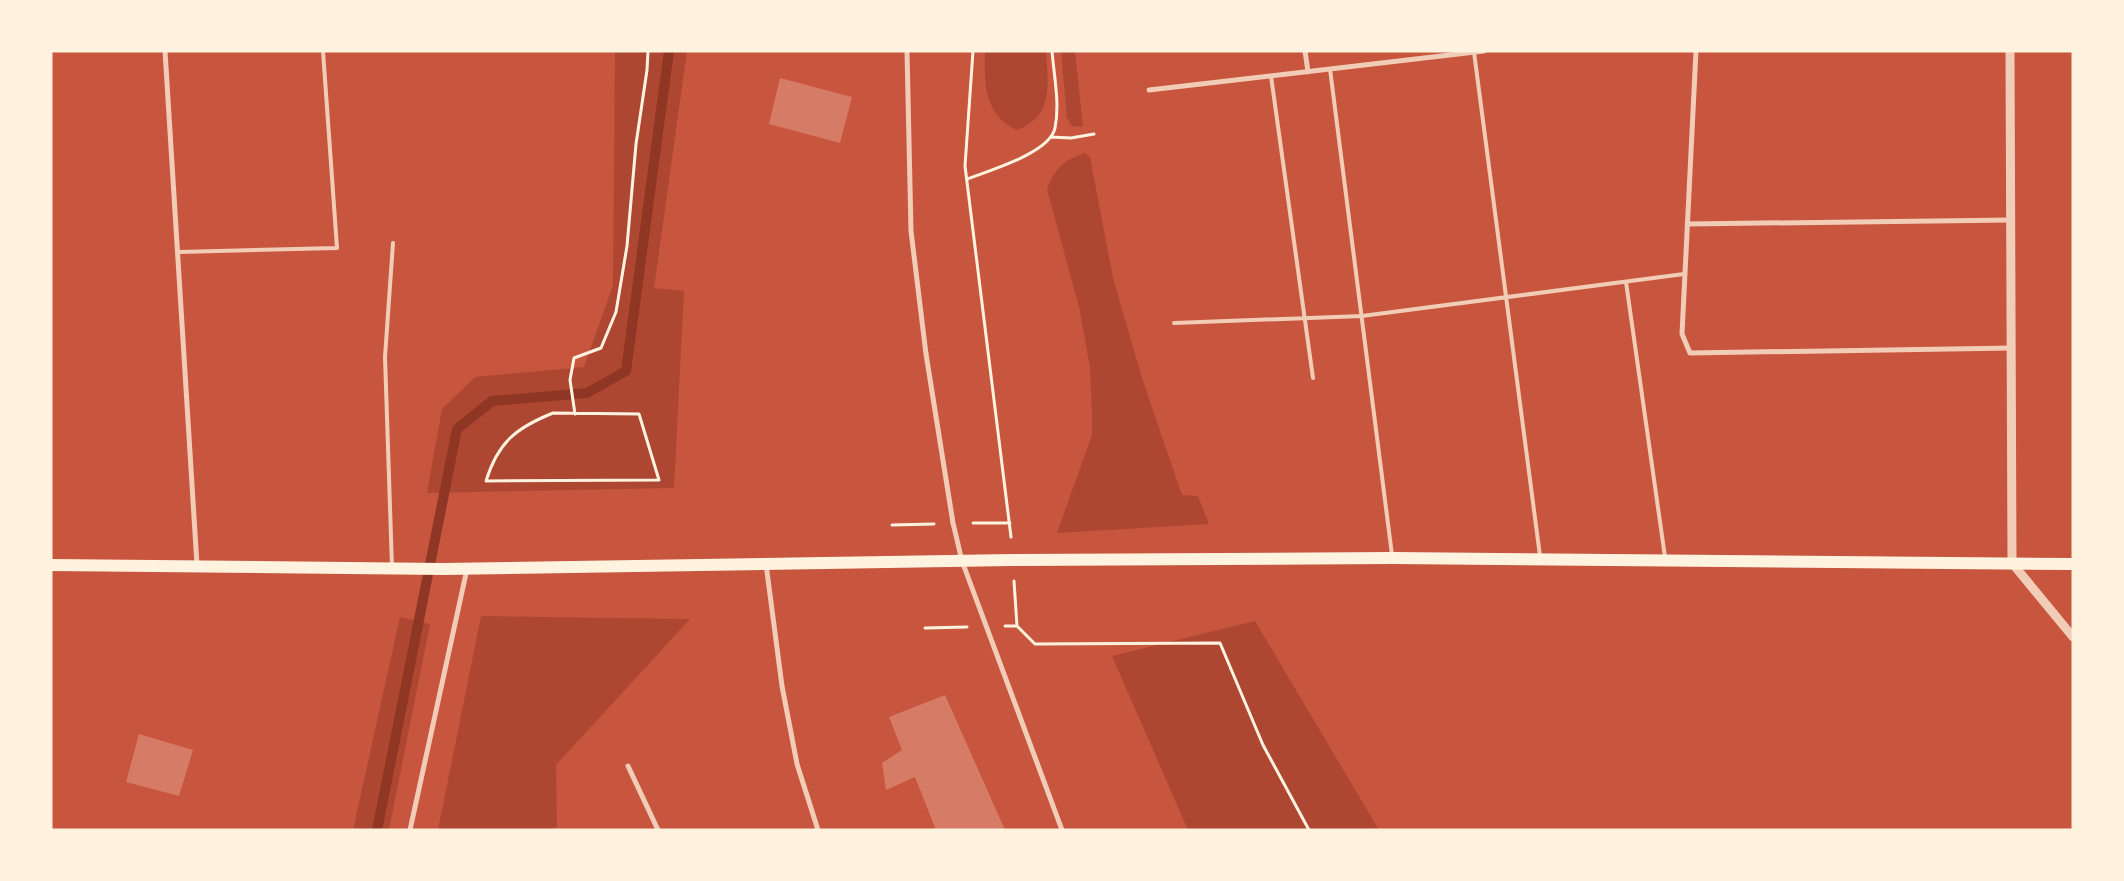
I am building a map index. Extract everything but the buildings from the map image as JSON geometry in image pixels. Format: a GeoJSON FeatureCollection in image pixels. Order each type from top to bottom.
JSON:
{"type":"FeatureCollection","features":[{"type":"Feature","properties":{"kind":"main road"},"geometry":{"type":"LineString","coordinates":[[51,565],[443,569],[962,561],[1393,558],[2073,564]]}},
{"type":"Feature","properties":{"kind":"street"},"geometry":{"type":"LineString","coordinates":[[165,51],[179,252],[197,566]]}},
{"type":"Feature","properties":{"kind":"street"},"geometry":{"type":"LineString","coordinates":[[907,51],[910,231],[926,354],[962,561],[1062,830]]}},
{"type":"Feature","properties":{"kind":"street"},"geometry":{"type":"LineString","coordinates":[[1305,51],[1308,72]]}},
{"type":"Feature","properties":{"kind":"street"},"geometry":{"type":"LineString","coordinates":[[1149,90],[1484,51]]}},
{"type":"Feature","properties":{"kind":"street"},"geometry":{"type":"LineString","coordinates":[[1696,51],[1682,334],[1690,353],[2012,348]]}},
{"type":"Feature","properties":{"kind":"street"},"geometry":{"type":"LineString","coordinates":[[2010,51],[2012,563],[2073,637]]}},
{"type":"Feature","properties":{"kind":"street"},"geometry":{"type":"LineString","coordinates":[[1687,224],[2011,220]]}},
{"type":"Feature","properties":{"kind":"street"},"geometry":{"type":"LineString","coordinates":[[766,564],[782,686],[797,764],[818,830]]}},
{"type":"Feature","properties":{"kind":"street"},"geometry":{"type":"LineString","coordinates":[[410,830],[467,568]]}},
{"type":"Feature","properties":{"kind":"street"},"geometry":{"type":"LineString","coordinates":[[628,766],[658,830]]}},
{"type":"Feature","properties":{"kind":"lane"},"geometry":{"type":"LineString","coordinates":[[179,252],[337,248],[322,51]]}},
{"type":"Feature","properties":{"kind":"lane"},"geometry":{"type":"LineString","coordinates":[[1474,52],[1541,559]]}},
{"type":"Feature","properties":{"kind":"lane"},"geometry":{"type":"LineString","coordinates":[[1330,69],[1393,558]]}},
{"type":"Feature","properties":{"kind":"lane"},"geometry":{"type":"LineString","coordinates":[[1271,76],[1313,378]]}},
{"type":"Feature","properties":{"kind":"lane"},"geometry":{"type":"LineString","coordinates":[[392,569],[385,358],[393,243]]}},
{"type":"Feature","properties":{"kind":"lane"},"geometry":{"type":"LineString","coordinates":[[1174,323],[1362,316],[1684,274]]}},
{"type":"Feature","properties":{"kind":"lane"},"geometry":{"type":"LineString","coordinates":[[1626,282],[1665,560]]}},
{"type":"Feature","properties":{"kind":"path"},"geometry":{"type":"LineString","coordinates":[[576,414],[570,380],[574,358],[601,348],[616,312],[627,246],[636,144],[648,51]]}},
{"type":"Feature","properties":{"kind":"path"},"geometry":{"type":"LineString","coordinates":[[973,51],[966,130],[967,179],[1010,522]]}},
{"type":"Feature","properties":{"kind":"path"},"geometry":{"type":"LineString","coordinates":[[967,179],[1038,149],[1055,130],[1052,51]]}},
{"type":"Feature","properties":{"kind":"path"},"geometry":{"type":"LineString","coordinates":[[1050,137],[1071,138],[1094,134]]}},
{"type":"Feature","properties":{"kind":"path"},"geometry":{"type":"LineString","coordinates":[[552,413],[576,414],[639,414],[660,480],[486,481],[492,463],[506,440],[513,434],[527,424],[552,413]]}},
{"type":"Feature","properties":{"kind":"path"},"geometry":{"type":"LineString","coordinates":[[1017,626],[1035,644],[1220,643],[1262,745],[1309,830]]}},
{"type":"Feature","properties":{"kind":"shaded area"},"geometry":{"type":"Polygon","coordinates":[[[615,51],[687,51],[654,288],[684,291],[674,488],[427,493],[442,409],[475,377],[584,367],[613,285],[615,51]]]}},
{"type":"Feature","properties":{"kind":"shaded area"},"geometry":{"type":"Polygon","coordinates":[[[985,51],[1046,51],[1048,76],[1043,108],[1029,124],[1017,130],[1006,124],[992,107],[986,86],[985,51]]]}},
{"type":"Feature","properties":{"kind":"shaded area"},"geometry":{"type":"Polygon","coordinates":[[[1061,51],[1075,51],[1083,127],[1072,126],[1067,118],[1061,51]]]}},
{"type":"Feature","properties":{"kind":"shaded area"},"geometry":{"type":"Polygon","coordinates":[[[1084,153],[1090,157],[1113,278],[1142,378],[1182,495],[1198,496],[1209,524],[1057,533],[1092,435],[1092,414],[1090,368],[1080,311],[1047,189],[1061,166],[1084,153]]]}},
{"type":"Feature","properties":{"kind":"shaded area"},"geometry":{"type":"Polygon","coordinates":[[[481,616],[690,619],[556,765],[557,827],[549,830],[438,830],[481,616]]]}},
{"type":"Feature","properties":{"kind":"shaded area"},"geometry":{"type":"Polygon","coordinates":[[[400,617],[430,624],[389,830],[353,830],[400,617]]]}},
{"type":"Feature","properties":{"kind":"shaded area"},"geometry":{"type":"Polygon","coordinates":[[[1255,621],[1379,830],[1188,830],[1112,656],[1255,621]]]}},
{"type":"Feature","properties":{"kind":"waterway"},"geometry":{"type":"LineString","coordinates":[[377,830],[457,429],[492,401],[587,393],[626,371],[669,51]]}}]}
